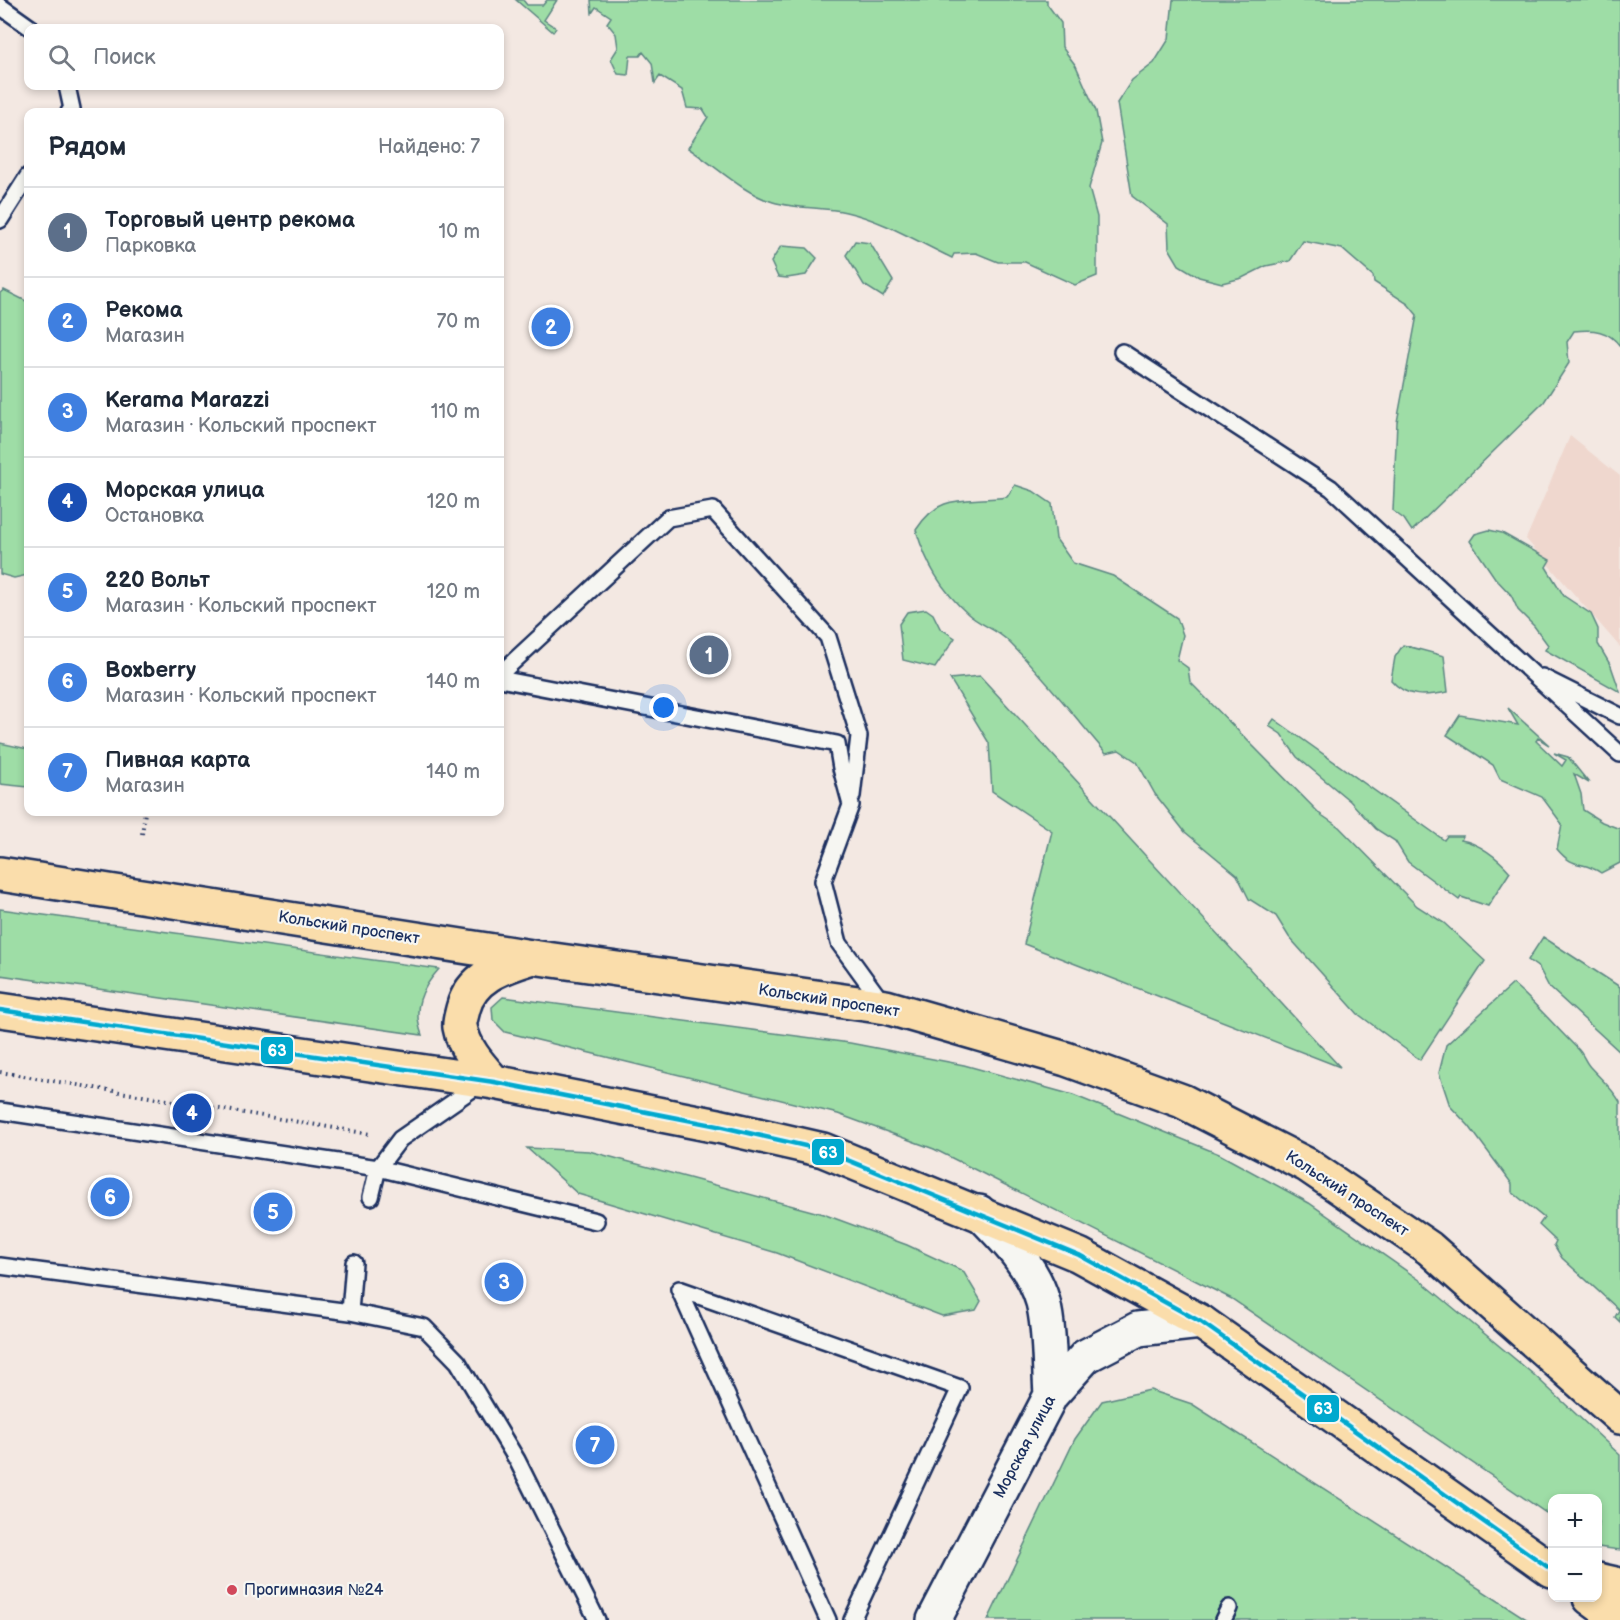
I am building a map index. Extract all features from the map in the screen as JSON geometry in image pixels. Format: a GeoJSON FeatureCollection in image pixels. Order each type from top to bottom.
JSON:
{"type":"FeatureCollection","features":[{"type":"Feature","properties":{"kind":"main road","name":"Кольский проспект"},"geometry":{"type":"LineString","coordinates":[[0,874],[532,957],[886,1007],[1066,1059],[1182,1101],[1307,1165],[1429,1248],[1620,1417]]}},
{"type":"Feature","properties":{"kind":"main road"},"geometry":{"type":"LineString","coordinates":[[489,1082],[471,1055],[459,1026],[466,998],[480,980],[500,967],[532,957]]}},
{"type":"Feature","properties":{"kind":"main road"},"geometry":{"type":"LineString","coordinates":[[0,1010],[489,1082],[718,1126],[823,1150],[979,1212],[1079,1255],[1201,1322],[1548,1567]]}},
{"type":"Feature","properties":{"kind":"main road"},"geometry":{"type":"LineString","coordinates":[[1513,1541],[1548,1557]]}},
{"type":"Feature","properties":{"kind":"main road"},"geometry":{"type":"LineString","coordinates":[[1602,1581],[1620,1585]]}},
{"type":"Feature","properties":{"kind":"main road"},"geometry":{"type":"LineString","coordinates":[[1595,1602],[1620,1620]]}},
{"type":"Feature","properties":{"kind":"street"},"geometry":{"type":"LineString","coordinates":[[979,1212],[1010,1244],[1028,1269],[1043,1302],[1051,1395]]}},
{"type":"Feature","properties":{"kind":"street","name":"Морская улица"},"geometry":{"type":"LineString","coordinates":[[934,1620],[1051,1395],[1086,1356],[1138,1329],[1201,1322]]}},
{"type":"Feature","properties":{"kind":"lane"},"geometry":{"type":"LineString","coordinates":[[0,6],[25,24]]}},
{"type":"Feature","properties":{"kind":"lane"},"geometry":{"type":"LineString","coordinates":[[68,90],[72,108]]}},
{"type":"Feature","properties":{"kind":"lane"},"geometry":{"type":"LineString","coordinates":[[0,220],[24,182]]}},
{"type":"Feature","properties":{"kind":"lane"},"geometry":{"type":"LineString","coordinates":[[1122,352],[1331,488],[1620,754]]}},
{"type":"Feature","properties":{"kind":"lane"},"geometry":{"type":"LineString","coordinates":[[504,670],[668,518],[713,510],[828,637],[859,736],[851,805],[824,880],[839,943],[886,1007]]}},
{"type":"Feature","properties":{"kind":"lane"},"geometry":{"type":"LineString","coordinates":[[1526,669],[1620,716]]}},
{"type":"Feature","properties":{"kind":"lane"},"geometry":{"type":"LineString","coordinates":[[504,681],[837,744],[851,805]]}},
{"type":"Feature","properties":{"kind":"lane"},"geometry":{"type":"LineString","coordinates":[[371,1197],[378,1168],[400,1139],[489,1082]]}},
{"type":"Feature","properties":{"kind":"lane"},"geometry":{"type":"LineString","coordinates":[[0,1111],[378,1168],[596,1221]]}},
{"type":"Feature","properties":{"kind":"lane"},"geometry":{"type":"LineString","coordinates":[[350,1312],[354,1263]]}},
{"type":"Feature","properties":{"kind":"lane"},"geometry":{"type":"LineString","coordinates":[[0,1266],[350,1312],[424,1327],[458,1362],[517,1460],[597,1620]]}},
{"type":"Feature","properties":{"kind":"lane"},"geometry":{"type":"LineString","coordinates":[[828,1620],[679,1288],[960,1388],[852,1620]]}},
{"type":"Feature","properties":{"kind":"path"},"geometry":{"type":"LineString","coordinates":[[142,834],[144,816]]}},
{"type":"Feature","properties":{"kind":"path"},"geometry":{"type":"LineString","coordinates":[[0,1072],[400,1139]]}},
{"type":"Feature","properties":{"kind":"shaded area"},"geometry":{"type":"Polygon","coordinates":[[[1570,436],[1620,476],[1620,647],[1526,539],[1570,436]]]}},
{"type":"Feature","properties":{"kind":"green space"},"geometry":{"type":"Polygon","coordinates":[[[516,0],[523,0],[527,5],[543,5],[547,0],[557,0],[544,20],[556,28],[553,32],[516,0]]]}},
{"type":"Feature","properties":{"kind":"green space"},"geometry":{"type":"Polygon","coordinates":[[[591,0],[1047,0],[1047,4],[1061,23],[1062,47],[1076,66],[1096,111],[1102,143],[1089,188],[1097,217],[1097,276],[1075,285],[1025,262],[998,262],[976,253],[954,254],[952,258],[886,226],[859,216],[837,210],[773,202],[751,192],[688,148],[708,117],[703,109],[687,108],[682,90],[660,76],[655,83],[652,63],[643,52],[640,56],[630,56],[628,75],[618,74],[611,59],[618,48],[616,34],[607,23],[611,17],[596,7],[592,13],[591,0]]]}},
{"type":"Feature","properties":{"kind":"green space"},"geometry":{"type":"Polygon","coordinates":[[[1173,0],[1620,0],[1620,346],[1611,337],[1600,332],[1574,331],[1567,342],[1569,363],[1544,402],[1412,531],[1404,519],[1393,511],[1397,422],[1417,315],[1408,304],[1374,282],[1373,276],[1342,249],[1303,241],[1290,261],[1266,266],[1242,278],[1222,283],[1199,277],[1179,265],[1169,248],[1168,224],[1132,196],[1117,103],[1132,80],[1154,63],[1169,39],[1173,0]]]}},
{"type":"Feature","properties":{"kind":"green space"},"geometry":{"type":"Polygon","coordinates":[[[855,241],[870,243],[893,281],[883,297],[864,285],[846,255],[855,241]]]}},
{"type":"Feature","properties":{"kind":"green space"},"geometry":{"type":"Polygon","coordinates":[[[781,246],[807,248],[817,258],[806,275],[778,277],[771,262],[781,246]]]}},
{"type":"Feature","properties":{"kind":"green space"},"geometry":{"type":"Polygon","coordinates":[[[4,290],[24,300],[24,576],[14,578],[0,574],[0,293],[4,290]]]}},
{"type":"Feature","properties":{"kind":"green space"},"geometry":{"type":"Polygon","coordinates":[[[1015,485],[1033,491],[1052,504],[1056,539],[1073,563],[1113,576],[1177,618],[1183,635],[1177,660],[1188,668],[1190,682],[1320,814],[1339,827],[1417,906],[1444,923],[1485,961],[1420,1060],[1358,1014],[1289,937],[1276,916],[1249,899],[1237,875],[1185,832],[1155,794],[1137,762],[1119,750],[1106,753],[1022,655],[1000,634],[968,614],[942,586],[930,565],[916,530],[935,509],[945,504],[955,501],[1007,497],[1015,485]]]}},
{"type":"Feature","properties":{"kind":"green space"},"geometry":{"type":"Polygon","coordinates":[[[1489,530],[1502,533],[1550,560],[1546,567],[1564,596],[1591,614],[1598,629],[1598,644],[1611,666],[1620,692],[1545,650],[1548,645],[1518,610],[1511,595],[1495,578],[1470,541],[1475,534],[1489,530]]]}},
{"type":"Feature","properties":{"kind":"green space"},"geometry":{"type":"Polygon","coordinates":[[[926,609],[933,614],[940,628],[955,638],[935,668],[903,660],[899,624],[907,612],[926,609]]]}},
{"type":"Feature","properties":{"kind":"green space"},"geometry":{"type":"Polygon","coordinates":[[[1403,645],[1444,656],[1448,692],[1417,695],[1397,686],[1391,680],[1395,657],[1403,645]]]}},
{"type":"Feature","properties":{"kind":"green space"},"geometry":{"type":"Polygon","coordinates":[[[980,676],[1340,1067],[1024,944],[1052,831],[992,791],[989,743],[950,679],[980,676]]]}},
{"type":"Feature","properties":{"kind":"green space"},"geometry":{"type":"Polygon","coordinates":[[[1508,708],[1549,745],[1538,738],[1536,741],[1562,766],[1566,760],[1554,753],[1568,757],[1589,783],[1574,774],[1581,794],[1583,810],[1602,822],[1620,829],[1620,863],[1601,873],[1568,860],[1557,849],[1562,824],[1542,797],[1500,779],[1493,765],[1447,735],[1460,715],[1518,725],[1508,708]]]}},
{"type":"Feature","properties":{"kind":"green space"},"geometry":{"type":"Polygon","coordinates":[[[1274,719],[1444,840],[1447,836],[1463,836],[1461,840],[1481,848],[1500,862],[1510,872],[1488,906],[1461,897],[1459,900],[1408,862],[1395,841],[1376,829],[1350,801],[1297,757],[1281,734],[1269,726],[1274,719]]]}},
{"type":"Feature","properties":{"kind":"green space"},"geometry":{"type":"Polygon","coordinates":[[[0,743],[24,748],[24,787],[0,784],[0,743]]]}},
{"type":"Feature","properties":{"kind":"green space"},"geometry":{"type":"Polygon","coordinates":[[[0,909],[439,969],[427,984],[420,1000],[418,1017],[422,1035],[0,975],[0,909]]]}},
{"type":"Feature","properties":{"kind":"green space"},"geometry":{"type":"Polygon","coordinates":[[[1543,937],[1620,987],[1620,1052],[1549,987],[1539,968],[1528,960],[1543,937]]]}},
{"type":"Feature","properties":{"kind":"green space"},"geometry":{"type":"Polygon","coordinates":[[[1513,984],[1579,1050],[1588,1065],[1620,1102],[1620,1322],[1615,1317],[1619,1310],[1562,1258],[1554,1245],[1556,1241],[1539,1225],[1544,1218],[1512,1192],[1512,1184],[1469,1126],[1450,1106],[1439,1073],[1446,1045],[1513,984]]]}},
{"type":"Feature","properties":{"kind":"green space"},"geometry":{"type":"Polygon","coordinates":[[[503,997],[850,1043],[964,1065],[1073,1095],[1219,1154],[1309,1203],[1421,1281],[1533,1374],[1620,1455],[1620,1550],[1602,1548],[1602,1494],[1548,1494],[1548,1514],[1232,1299],[934,1149],[838,1114],[505,1032],[493,1020],[492,1007],[503,997]]]}},
{"type":"Feature","properties":{"kind":"green space"},"geometry":{"type":"Polygon","coordinates":[[[527,1148],[589,1151],[823,1214],[907,1245],[963,1271],[981,1301],[976,1310],[942,1316],[777,1253],[578,1194],[527,1148]]]}},
{"type":"Feature","properties":{"kind":"green space"},"geometry":{"type":"Polygon","coordinates":[[[1150,1390],[1192,1404],[1528,1620],[988,1620],[1075,1439],[1102,1401],[1150,1390]]]}},
{"type":"Feature","properties":{"kind":"transit line","name":"63"},"geometry":{"type":"LineString","coordinates":[[0,1010],[494,1082],[718,1126],[823,1150],[1079,1255],[1201,1322],[1548,1567]]}},
{"type":"Feature","properties":{"kind":"place","name":"Рекома"},"geometry":{"type":"Point","coordinates":[551,327]}},
{"type":"Feature","properties":{"kind":"place","name":"Торговый центр рекома"},"geometry":{"type":"Point","coordinates":[709,655]}},
{"type":"Feature","properties":{"kind":"place","name":"Морская улица"},"geometry":{"type":"Point","coordinates":[192,1113]}},
{"type":"Feature","properties":{"kind":"place","name":"Boxberry"},"geometry":{"type":"Point","coordinates":[110,1197]}},
{"type":"Feature","properties":{"kind":"place","name":"220 Вольт"},"geometry":{"type":"Point","coordinates":[273,1212]}},
{"type":"Feature","properties":{"kind":"place","name":"Kerama Marazzi"},"geometry":{"type":"Point","coordinates":[504,1282]}},
{"type":"Feature","properties":{"kind":"place","name":"Пивная карта"},"geometry":{"type":"Point","coordinates":[595,1445]}},
{"type":"Feature","properties":{"kind":"place","name":"Прогимназия №24"},"geometry":{"type":"Point","coordinates":[232,1590]}}]}
